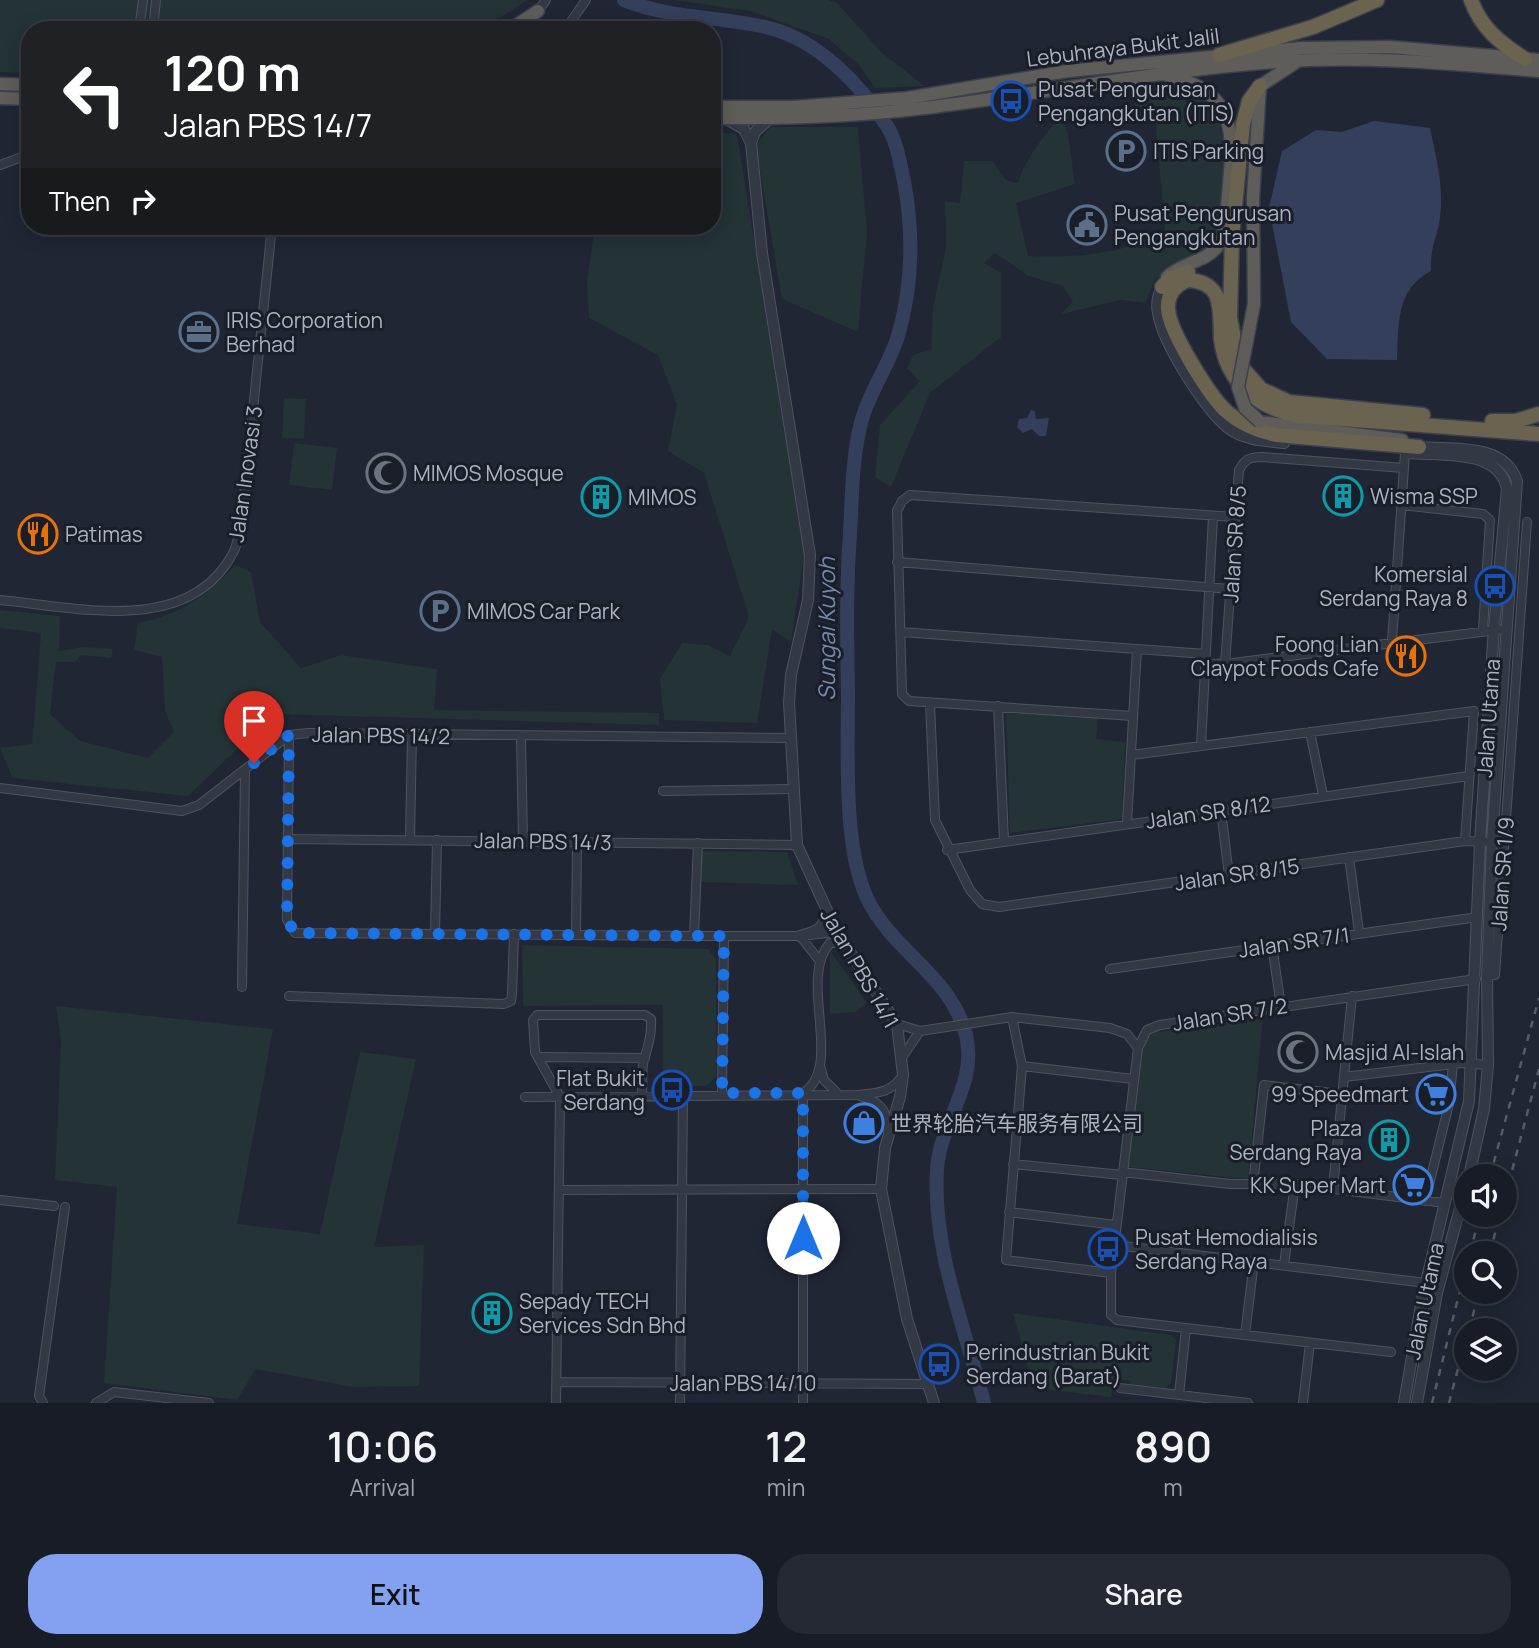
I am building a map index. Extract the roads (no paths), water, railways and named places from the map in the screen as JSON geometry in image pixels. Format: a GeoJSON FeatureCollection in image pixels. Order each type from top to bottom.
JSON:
{"type":"FeatureCollection","features":[{"type":"Feature","properties":{"kind":"highway"},"geometry":{"type":"LineString","coordinates":[[1219,55],[1313,27],[1377,0]]}},
{"type":"Feature","properties":{"kind":"highway"},"geometry":{"type":"LineString","coordinates":[[1471,0],[1479,18],[1497,41],[1532,59]]}},
{"type":"Feature","properties":{"kind":"highway"},"geometry":{"type":"LineString","coordinates":[[523,21],[538,11]]}},
{"type":"Feature","properties":{"kind":"highway"},"geometry":{"type":"LineString","coordinates":[[530,21],[538,11]]}},
{"type":"Feature","properties":{"kind":"highway","name":"Lebuhraya Bukit Jalil"},"geometry":{"type":"LineString","coordinates":[[909,104],[1068,71],[1219,55],[1364,46],[1532,59]]}},
{"type":"Feature","properties":{"kind":"highway","name":"Lebuhraya Bukit Jalil"},"geometry":{"type":"LineString","coordinates":[[721,118],[769,118],[909,104],[1156,73],[1302,60],[1389,59],[1539,71]]}},
{"type":"Feature","properties":{"kind":"highway"},"geometry":{"type":"LineString","coordinates":[[1230,318],[1232,247],[1243,124],[1249,101],[1260,86],[1302,60]]}},
{"type":"Feature","properties":{"kind":"highway"},"geometry":{"type":"LineString","coordinates":[[1156,73],[1194,84],[1210,94],[1224,110],[1233,138],[1225,228],[1221,240],[1210,253],[1173,272],[1162,287]]}},
{"type":"Feature","properties":{"kind":"highway"},"geometry":{"type":"LineString","coordinates":[[0,84],[21,85]]}},
{"type":"Feature","properties":{"kind":"highway"},"geometry":{"type":"LineString","coordinates":[[1260,86],[1253,198],[1254,304],[1238,387],[1245,408],[1260,422],[1395,439],[1419,447]]}},
{"type":"Feature","properties":{"kind":"highway"},"geometry":{"type":"LineString","coordinates":[[0,97],[21,98]]}},
{"type":"Feature","properties":{"kind":"highway","name":"Lebuhraya Bukit Jalil"},"geometry":{"type":"LineString","coordinates":[[721,107],[852,109]]}},
{"type":"Feature","properties":{"kind":"highway"},"geometry":{"type":"LineString","coordinates":[[1162,287],[1171,278],[1184,273],[1208,276],[1224,293],[1233,343],[1244,373],[1261,389],[1289,402],[1500,422],[1539,414]]}},
{"type":"Feature","properties":{"kind":"highway"},"geometry":{"type":"LineString","coordinates":[[1419,447],[1276,435],[1250,428],[1223,407],[1203,382],[1170,319],[1168,305],[1171,293],[1188,280],[1202,282],[1213,290],[1218,301],[1224,355],[1231,374],[1250,394],[1279,411],[1309,416],[1539,435]]}},
{"type":"Feature","properties":{"kind":"street"},"geometry":{"type":"LineString","coordinates":[[140,21],[142,0]]}},
{"type":"Feature","properties":{"kind":"street"},"geometry":{"type":"LineString","coordinates":[[154,21],[156,0]]}},
{"type":"Feature","properties":{"kind":"street"},"geometry":{"type":"LineString","coordinates":[[538,11],[546,0]]}},
{"type":"Feature","properties":{"kind":"street"},"geometry":{"type":"LineString","coordinates":[[571,21],[585,2]]}},
{"type":"Feature","properties":{"kind":"street"},"geometry":{"type":"LineString","coordinates":[[751,143],[755,132],[769,118]]}},
{"type":"Feature","properties":{"kind":"street"},"geometry":{"type":"LineString","coordinates":[[721,119],[744,129],[751,143]]}},
{"type":"Feature","properties":{"kind":"street","name":"Jalan PBS 14/1"},"geometry":{"type":"LineString","coordinates":[[751,143],[762,253],[810,555],[808,600],[791,675],[789,738],[797,845],[836,932],[897,1024],[903,1056],[903,1075],[898,1104],[888,1134],[881,1189],[899,1287],[934,1403]]}},
{"type":"Feature","properties":{"kind":"street"},"geometry":{"type":"LineString","coordinates":[[0,165],[21,157]]}},
{"type":"Feature","properties":{"kind":"street","name":"Jalan Inovasi 3"},"geometry":{"type":"LineString","coordinates":[[0,600],[128,612],[160,608],[197,590],[230,557],[242,516],[271,235]]}},
{"type":"Feature","properties":{"kind":"street","name":"Jalan Utama"},"geometry":{"type":"LineString","coordinates":[[1162,287],[1157,301],[1158,314],[1172,348],[1204,399],[1228,428],[1259,440],[1481,460],[1494,465],[1505,479],[1507,489],[1494,629],[1480,842],[1478,917],[1486,977],[1466,1116],[1426,1283],[1404,1403]]}},
{"type":"Feature","properties":{"kind":"street","name":"Jalan Utama"},"geometry":{"type":"LineString","coordinates":[[1419,447],[1488,452],[1507,462],[1517,481],[1511,546],[1494,629],[1499,730],[1486,977],[1488,1065],[1484,1109],[1472,1164]]}},
{"type":"Feature","properties":{"kind":"street"},"geometry":{"type":"LineString","coordinates":[[1392,641],[1405,453]]}},
{"type":"Feature","properties":{"kind":"street","name":"Jalan SR 8/5"},"geometry":{"type":"LineString","coordinates":[[1225,664],[1239,470],[1243,462],[1251,457],[1404,468]]}},
{"type":"Feature","properties":{"kind":"street"},"geometry":{"type":"LineString","coordinates":[[1133,716],[909,701],[902,694],[897,562],[897,511],[902,501],[910,495],[1235,517]]}},
{"type":"Feature","properties":{"kind":"street"},"geometry":{"type":"LineString","coordinates":[[901,632],[1137,649],[1206,658],[1225,664],[1494,629],[1490,520],[1483,514],[1401,505]]}},
{"type":"Feature","properties":{"kind":"street","name":"Jalan SR 8/5"},"geometry":{"type":"LineString","coordinates":[[1201,746],[1213,516]]}},
{"type":"Feature","properties":{"kind":"street","name":"Jalan SR 1/9"},"geometry":{"type":"LineString","coordinates":[[1486,977],[1511,731],[1527,522]]}},
{"type":"Feature","properties":{"kind":"street"},"geometry":{"type":"LineString","coordinates":[[1511,546],[1524,547]]}},
{"type":"Feature","properties":{"kind":"street"},"geometry":{"type":"LineString","coordinates":[[897,562],[1230,589]]}},
{"type":"Feature","properties":{"kind":"street"},"geometry":{"type":"LineString","coordinates":[[1127,823],[1137,649]]}},
{"type":"Feature","properties":{"kind":"street"},"geometry":{"type":"LineString","coordinates":[[930,703],[935,820],[947,850]]}},
{"type":"Feature","properties":{"kind":"street"},"geometry":{"type":"LineString","coordinates":[[998,706],[1004,839]]}},
{"type":"Feature","properties":{"kind":"street"},"geometry":{"type":"LineString","coordinates":[[1131,755],[1474,711],[1476,714],[1465,841]]}},
{"type":"Feature","properties":{"kind":"street"},"geometry":{"type":"LineString","coordinates":[[1499,730],[1511,731]]}},
{"type":"Feature","properties":{"kind":"street"},"geometry":{"type":"LineString","coordinates":[[1311,732],[1322,795]]}},
{"type":"Feature","properties":{"kind":"street"},"geometry":{"type":"LineString","coordinates":[[410,839],[412,734]]}},
{"type":"Feature","properties":{"kind":"street"},"geometry":{"type":"LineString","coordinates":[[289,735],[287,920],[295,933],[800,936],[836,932]]}},
{"type":"Feature","properties":{"kind":"street","name":"Jalan PBS 14/2"},"geometry":{"type":"LineString","coordinates":[[0,788],[182,811],[199,806],[289,735],[789,738]]}},
{"type":"Feature","properties":{"kind":"street"},"geometry":{"type":"LineString","coordinates":[[521,737],[523,841]]}},
{"type":"Feature","properties":{"kind":"street"},"geometry":{"type":"LineString","coordinates":[[242,987],[244,771]]}},
{"type":"Feature","properties":{"kind":"street","name":"Jalan SR 8/12"},"geometry":{"type":"LineString","coordinates":[[947,850],[1004,839],[1469,776]]}},
{"type":"Feature","properties":{"kind":"street"},"geometry":{"type":"LineString","coordinates":[[663,791],[793,789]]}},
{"type":"Feature","properties":{"kind":"street"},"geometry":{"type":"LineString","coordinates":[[1221,811],[1229,875]]}},
{"type":"Feature","properties":{"kind":"street","name":"Jalan PBS 14/3"},"geometry":{"type":"LineString","coordinates":[[288,838],[797,845]]}},
{"type":"Feature","properties":{"kind":"street"},"geometry":{"type":"LineString","coordinates":[[435,934],[436,839]]}},
{"type":"Feature","properties":{"kind":"street"},"geometry":{"type":"LineString","coordinates":[[576,934],[577,841]]}},
{"type":"Feature","properties":{"kind":"street","name":"Jalan SR 8/15"},"geometry":{"type":"LineString","coordinates":[[947,850],[970,890],[982,904],[999,907],[1465,841],[1492,842]]}},
{"type":"Feature","properties":{"kind":"street"},"geometry":{"type":"LineString","coordinates":[[694,936],[698,843]]}},
{"type":"Feature","properties":{"kind":"street"},"geometry":{"type":"LineString","coordinates":[[1349,858],[1359,932]]}},
{"type":"Feature","properties":{"kind":"street"},"geometry":{"type":"LineString","coordinates":[[800,936],[816,932],[824,925],[826,911]]}},
{"type":"Feature","properties":{"kind":"street","name":"Jalan SR 7/1"},"geometry":{"type":"LineString","coordinates":[[1110,969],[1478,917]]}},
{"type":"Feature","properties":{"kind":"street"},"geometry":{"type":"LineString","coordinates":[[289,996],[504,1004],[510,1001],[512,994],[514,934]]}},
{"type":"Feature","properties":{"kind":"street"},"geometry":{"type":"LineString","coordinates":[[722,1093],[724,936]]}},
{"type":"Feature","properties":{"kind":"street"},"geometry":{"type":"LineString","coordinates":[[800,936],[819,960]]}},
{"type":"Feature","properties":{"kind":"street"},"geometry":{"type":"LineString","coordinates":[[803,1093],[811,1088],[820,1067],[819,960],[830,943],[843,943]]}},
{"type":"Feature","properties":{"kind":"street"},"geometry":{"type":"LineString","coordinates":[[1272,945],[1281,1007]]}},
{"type":"Feature","properties":{"kind":"street","name":"Jalan SR 7/2"},"geometry":{"type":"LineString","coordinates":[[1186,1328],[1117,1320],[1108,1308],[1133,1079],[1143,1034],[1160,1025],[1486,977]]}},
{"type":"Feature","properties":{"kind":"street"},"geometry":{"type":"LineString","coordinates":[[1333,1188],[1352,996]]}},
{"type":"Feature","properties":{"kind":"street"},"geometry":{"type":"LineString","coordinates":[[556,1403],[560,1097],[541,1057],[535,1052],[533,1020],[542,1013],[645,1015],[651,1019],[642,1095]]}},
{"type":"Feature","properties":{"kind":"street"},"geometry":{"type":"LineString","coordinates":[[897,1024],[923,1030],[1009,1017],[1110,1028],[1127,1034],[1138,1048]]}},
{"type":"Feature","properties":{"kind":"street"},"geometry":{"type":"LineString","coordinates":[[1009,1017],[1022,1066],[1006,1261],[1111,1273]]}},
{"type":"Feature","properties":{"kind":"street"},"geometry":{"type":"LineString","coordinates":[[903,1056],[923,1030]]}},
{"type":"Feature","properties":{"kind":"street"},"geometry":{"type":"LineString","coordinates":[[541,1057],[645,1058]]}},
{"type":"Feature","properties":{"kind":"street"},"geometry":{"type":"LineString","coordinates":[[1344,1077],[1453,1064],[1488,1065]]}},
{"type":"Feature","properties":{"kind":"street"},"geometry":{"type":"LineString","coordinates":[[1425,1201],[1449,1104],[1453,1064]]}},
{"type":"Feature","properties":{"kind":"street"},"geometry":{"type":"LineString","coordinates":[[1022,1066],[1133,1079]]}},
{"type":"Feature","properties":{"kind":"street"},"geometry":{"type":"LineString","coordinates":[[820,1067],[830,1089],[840,1094]]}},
{"type":"Feature","properties":{"kind":"street"},"geometry":{"type":"LineString","coordinates":[[525,1097],[722,1093],[857,1095],[882,1093],[894,1088],[903,1075]]}},
{"type":"Feature","properties":{"kind":"street"},"geometry":{"type":"LineString","coordinates":[[1253,1185],[1264,1087],[1342,1094]]}},
{"type":"Feature","properties":{"kind":"street"},"geometry":{"type":"LineString","coordinates":[[803,1093],[803,1403]]}},
{"type":"Feature","properties":{"kind":"street"},"geometry":{"type":"LineString","coordinates":[[680,1403],[683,1094]]}},
{"type":"Feature","properties":{"kind":"street"},"geometry":{"type":"LineString","coordinates":[[857,1095],[878,1102],[885,1110],[888,1134]]}},
{"type":"Feature","properties":{"kind":"street"},"geometry":{"type":"LineString","coordinates":[[1018,1115],[1127,1130]]}},
{"type":"Feature","properties":{"kind":"street"},"geometry":{"type":"LineString","coordinates":[[1013,1164],[1253,1185],[1295,1184],[1446,1203]]}},
{"type":"Feature","properties":{"kind":"street"},"geometry":{"type":"LineString","coordinates":[[1284,1265],[1295,1184]]}},
{"type":"Feature","properties":{"kind":"street"},"geometry":{"type":"LineString","coordinates":[[559,1190],[881,1189]]}},
{"type":"Feature","properties":{"kind":"street"},"geometry":{"type":"LineString","coordinates":[[0,1200],[54,1206]]}},
{"type":"Feature","properties":{"kind":"street"},"geometry":{"type":"LineString","coordinates":[[43,1403],[39,1396],[65,1207]]}},
{"type":"Feature","properties":{"kind":"street"},"geometry":{"type":"LineString","coordinates":[[1009,1212],[1116,1225]]}},
{"type":"Feature","properties":{"kind":"street","name":"Jalan Utama"},"geometry":{"type":"LineString","coordinates":[[1417,1403],[1437,1293],[1455,1227]]}},
{"type":"Feature","properties":{"kind":"street"},"geometry":{"type":"LineString","coordinates":[[1115,1245],[1426,1283]]}},
{"type":"Feature","properties":{"kind":"street"},"geometry":{"type":"LineString","coordinates":[[1245,1335],[1254,1261]]}},
{"type":"Feature","properties":{"kind":"street"},"geometry":{"type":"LineString","coordinates":[[1179,1395],[1186,1328],[1391,1352]]}},
{"type":"Feature","properties":{"kind":"street"},"geometry":{"type":"LineString","coordinates":[[1303,1403],[1310,1343]]}},
{"type":"Feature","properties":{"kind":"street","name":"Jalan PBS 14/10"},"geometry":{"type":"LineString","coordinates":[[557,1382],[929,1384]]}},
{"type":"Feature","properties":{"kind":"street"},"geometry":{"type":"LineString","coordinates":[[1120,1388],[1248,1403]]}},
{"type":"Feature","properties":{"kind":"street"},"geometry":{"type":"LineString","coordinates":[[96,1403],[114,1392],[209,1403]]}},
{"type":"Feature","properties":{"kind":"water"},"geometry":{"type":"Polygon","coordinates":[[[1374,121],[1430,128],[1441,194],[1431,271],[1419,279],[1405,298],[1399,321],[1397,360],[1327,359],[1291,322],[1269,208],[1282,151],[1316,130],[1342,132],[1374,121]]]}},
{"type":"Feature","properties":{"kind":"water"},"geometry":{"type":"Polygon","coordinates":[[[1031,410],[1035,411],[1036,419],[1049,418],[1046,436],[1039,436],[1032,429],[1023,433],[1017,427],[1019,419],[1027,418],[1031,410]]]}},
{"type":"Feature","properties":{"kind":"waterway","name":"Sungai Kuyoh"},"geometry":{"type":"LineString","coordinates":[[624,0],[659,11],[769,28],[804,43],[837,66],[864,95],[887,126],[898,153],[909,220],[909,278],[898,336],[862,419],[856,447],[847,612],[848,796],[853,850],[866,896],[890,932],[947,996],[966,1035],[967,1070],[940,1152],[937,1199],[945,1258],[984,1403]]}},
{"type":"Feature","properties":{"kind":"railway"},"geometry":{"type":"LineString","coordinates":[[1493,1164],[1539,998]]}},
{"type":"Feature","properties":{"kind":"railway"},"geometry":{"type":"LineString","coordinates":[[1514,1164],[1539,1069]]}},
{"type":"Feature","properties":{"kind":"railway"},"geometry":{"type":"LineString","coordinates":[[1473,1241],[1477,1227]]}},
{"type":"Feature","properties":{"kind":"railway"},"geometry":{"type":"LineString","coordinates":[[1493,1241],[1497,1227]]}},
{"type":"Feature","properties":{"kind":"railway"},"geometry":{"type":"LineString","coordinates":[[1432,1403],[1457,1304]]}},
{"type":"Feature","properties":{"kind":"railway"},"geometry":{"type":"LineString","coordinates":[[1472,1318],[1476,1304]]}},
{"type":"Feature","properties":{"kind":"railway"},"geometry":{"type":"LineString","coordinates":[[1449,1403],[1455,1381]]}},
{"type":"Feature","properties":{"kind":"place","name":"Pusat Pengurusan Pengangkutan (ITIS)"},"geometry":{"type":"Point","coordinates":[1011,101]}},
{"type":"Feature","properties":{"kind":"place","name":"ITIS Parking"},"geometry":{"type":"Point","coordinates":[1126,151]}},
{"type":"Feature","properties":{"kind":"place","name":"Pusat Pengurusan Pengangkutan"},"geometry":{"type":"Point","coordinates":[1087,225]}},
{"type":"Feature","properties":{"kind":"place","name":"IRIS Corporation Berhad"},"geometry":{"type":"Point","coordinates":[199,332]}},
{"type":"Feature","properties":{"kind":"place","name":"MIMOS Mosque"},"geometry":{"type":"Point","coordinates":[386,473]}},
{"type":"Feature","properties":{"kind":"place","name":"Wisma SSP"},"geometry":{"type":"Point","coordinates":[1343,496]}},
{"type":"Feature","properties":{"kind":"place","name":"MIMOS"},"geometry":{"type":"Point","coordinates":[601,497]}},
{"type":"Feature","properties":{"kind":"place","name":"Patimas"},"geometry":{"type":"Point","coordinates":[38,534]}},
{"type":"Feature","properties":{"kind":"place","name":"Komersial Serdang Raya 8"},"geometry":{"type":"Point","coordinates":[1495,586]}},
{"type":"Feature","properties":{"kind":"place","name":"MIMOS Car Park"},"geometry":{"type":"Point","coordinates":[440,611]}},
{"type":"Feature","properties":{"kind":"place","name":"Foong Lian Claypot Foods Cafe"},"geometry":{"type":"Point","coordinates":[1406,656]}},
{"type":"Feature","properties":{"kind":"place","name":"Masjid Al-Islah"},"geometry":{"type":"Point","coordinates":[1298,1052]}},
{"type":"Feature","properties":{"kind":"place","name":"Flat Bukit Serdang"},"geometry":{"type":"Point","coordinates":[672,1090]}},
{"type":"Feature","properties":{"kind":"place","name":"99 Speedmart"},"geometry":{"type":"Point","coordinates":[1436,1094]}},
{"type":"Feature","properties":{"kind":"place","name":"世界轮胎汽车服务有限公司"},"geometry":{"type":"Point","coordinates":[864,1123]}},
{"type":"Feature","properties":{"kind":"place","name":"Plaza Serdang Raya"},"geometry":{"type":"Point","coordinates":[1389,1140]}},
{"type":"Feature","properties":{"kind":"place","name":"KK Super Mart"},"geometry":{"type":"Point","coordinates":[1413,1185]}},
{"type":"Feature","properties":{"kind":"place","name":"Pusat Hemodialisis Serdang Raya"},"geometry":{"type":"Point","coordinates":[1108,1249]}},
{"type":"Feature","properties":{"kind":"place","name":"Sepady TECH Services Sdn Bhd"},"geometry":{"type":"Point","coordinates":[492,1313]}},
{"type":"Feature","properties":{"kind":"place","name":"Perindustrian Bukit Serdang (Barat)"},"geometry":{"type":"Point","coordinates":[939,1364]}}]}
